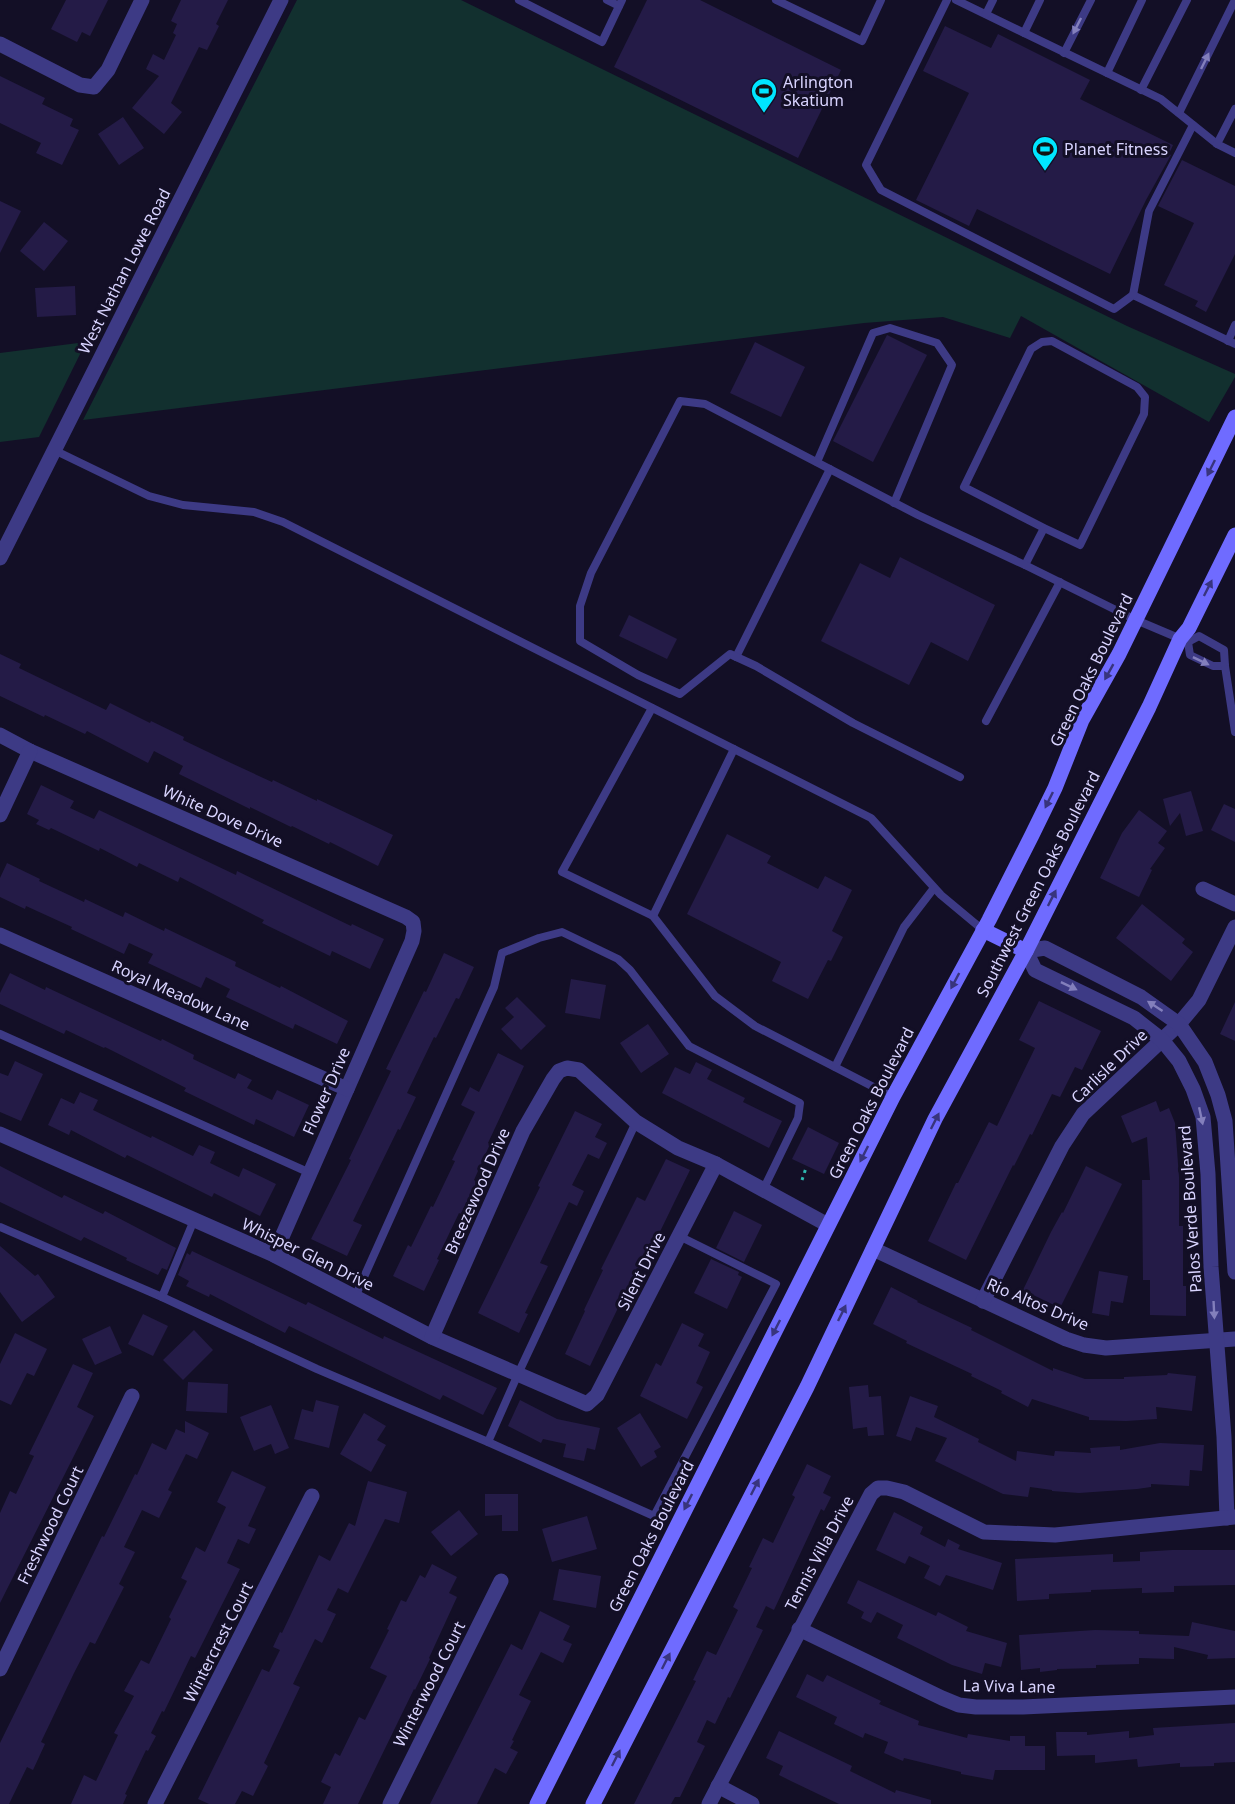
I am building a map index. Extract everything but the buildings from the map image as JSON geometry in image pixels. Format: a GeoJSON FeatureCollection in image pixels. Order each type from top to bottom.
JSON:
{"type":"FeatureCollection","features":[{"type":"Feature","properties":{"kind":"main road","name":"Green Oaks Boulevard"},"geometry":{"type":"LineString","coordinates":[[537,1804],[893,1097],[983,930],[1055,788],[1082,720],[1119,654],[1235,417]]}},
{"type":"Feature","properties":{"kind":"main road","name":"Southwest Green Oaks Boulevard"},"geometry":{"type":"LineString","coordinates":[[873,1249],[935,1119],[1026,951],[1184,641],[1235,535]]}},
{"type":"Feature","properties":{"kind":"main road"},"geometry":{"type":"LineString","coordinates":[[983,930],[1026,951]]}},
{"type":"Feature","properties":{"kind":"main road"},"geometry":{"type":"LineString","coordinates":[[593,1804],[807,1387],[873,1249]]}},
{"type":"Feature","properties":{"kind":"street"},"geometry":{"type":"LineString","coordinates":[[0,44],[80,85],[94,87],[108,70],[142,0]]}},
{"type":"Feature","properties":{"kind":"street","name":"West Nathan Lowe Road"},"geometry":{"type":"LineString","coordinates":[[0,558],[281,0]]}},
{"type":"Feature","properties":{"kind":"street","name":"White Dove Drive"},"geometry":{"type":"LineString","coordinates":[[0,735],[30,751],[406,917],[413,922],[412,941]]}},
{"type":"Feature","properties":{"kind":"street"},"geometry":{"type":"LineString","coordinates":[[0,815],[30,751]]}},
{"type":"Feature","properties":{"kind":"street"},"geometry":{"type":"LineString","coordinates":[[1203,889],[1235,903]]}},
{"type":"Feature","properties":{"kind":"street","name":"Carlisle Drive"},"geometry":{"type":"LineString","coordinates":[[983,1301],[1062,1146],[1083,1114],[1179,1024],[1198,1000],[1235,927]]}},
{"type":"Feature","properties":{"kind":"street","name":"Royal Meadow Lane"},"geometry":{"type":"LineString","coordinates":[[0,935],[347,1089]]}},
{"type":"Feature","properties":{"kind":"street","name":"Flower Drive"},"geometry":{"type":"LineString","coordinates":[[274,1255],[412,941]]}},
{"type":"Feature","properties":{"kind":"street"},"geometry":{"type":"LineString","coordinates":[[1026,951],[1045,948],[1141,997],[1179,1024],[1205,1062],[1218,1095],[1232,1151],[1235,1272]]}},
{"type":"Feature","properties":{"kind":"street","name":"Palos Verde Boulevard"},"geometry":{"type":"LineString","coordinates":[[1026,951],[1035,970],[1134,1018],[1162,1040],[1179,1061],[1193,1089],[1203,1117],[1216,1341],[1231,1518]]}},
{"type":"Feature","properties":{"kind":"street","name":"Breezewood Drive"},"geometry":{"type":"LineString","coordinates":[[432,1337],[523,1131],[560,1071],[567,1068],[579,1070],[636,1122]]}},
{"type":"Feature","properties":{"kind":"street"},"geometry":{"type":"LineString","coordinates":[[636,1122],[678,1148],[717,1164],[828,1225]]}},
{"type":"Feature","properties":{"kind":"street","name":"Whisper Glen Drive"},"geometry":{"type":"LineString","coordinates":[[0,1134],[274,1255],[432,1337],[587,1404],[597,1395]]}},
{"type":"Feature","properties":{"kind":"street"},"geometry":{"type":"LineString","coordinates":[[1205,1154],[1232,1151]]}},
{"type":"Feature","properties":{"kind":"street","name":"Silent Drive"},"geometry":{"type":"LineString","coordinates":[[597,1395],[717,1164]]}},
{"type":"Feature","properties":{"kind":"street"},"geometry":{"type":"LineString","coordinates":[[1208,1174],[1232,1173]]}},
{"type":"Feature","properties":{"kind":"street","name":"Rio Altos Drive"},"geometry":{"type":"LineString","coordinates":[[873,1249],[1066,1339],[1084,1345],[1106,1348],[1235,1339]]}},
{"type":"Feature","properties":{"kind":"street","name":"Freshwood Court"},"geometry":{"type":"LineString","coordinates":[[0,1670],[132,1396]]}},
{"type":"Feature","properties":{"kind":"street","name":"Tennis Villa Drive"},"geometry":{"type":"LineString","coordinates":[[709,1804],[871,1494],[878,1488],[904,1492],[984,1532],[1054,1535],[1231,1518]]}},
{"type":"Feature","properties":{"kind":"street","name":"Wintercrest Court"},"geometry":{"type":"LineString","coordinates":[[155,1804],[312,1496]]}},
{"type":"Feature","properties":{"kind":"street","name":"Winterwood Court"},"geometry":{"type":"LineString","coordinates":[[390,1804],[501,1581]]}},
{"type":"Feature","properties":{"kind":"street","name":"La Viva Lane"},"geometry":{"type":"LineString","coordinates":[[799,1629],[959,1705],[1023,1707],[1235,1697]]}},
{"type":"Feature","properties":{"kind":"street"},"geometry":{"type":"LineString","coordinates":[[718,1786],[752,1804]]}},
{"type":"Feature","properties":{"kind":"lane"},"geometry":{"type":"LineString","coordinates":[[524,1],[602,42],[621,3],[606,0]]}},
{"type":"Feature","properties":{"kind":"lane"},"geometry":{"type":"LineString","coordinates":[[776,0],[862,41],[882,0]]}},
{"type":"Feature","properties":{"kind":"lane"},"geometry":{"type":"LineString","coordinates":[[947,0],[866,165],[880,190],[1114,309],[1133,295],[1149,211],[1193,125]]}},
{"type":"Feature","properties":{"kind":"lane"},"geometry":{"type":"LineString","coordinates":[[956,0],[1161,99],[1217,144],[1235,153]]}},
{"type":"Feature","properties":{"kind":"lane"},"geometry":{"type":"LineString","coordinates":[[986,15],[993,0]]}},
{"type":"Feature","properties":{"kind":"lane"},"geometry":{"type":"LineString","coordinates":[[1024,33],[1040,0]]}},
{"type":"Feature","properties":{"kind":"lane"},"geometry":{"type":"LineString","coordinates":[[1064,53],[1090,0]]}},
{"type":"Feature","properties":{"kind":"lane"},"geometry":{"type":"LineString","coordinates":[[1107,73],[1142,0]]}},
{"type":"Feature","properties":{"kind":"lane"},"geometry":{"type":"LineString","coordinates":[[1141,90],[1187,0]]}},
{"type":"Feature","properties":{"kind":"lane"},"geometry":{"type":"LineString","coordinates":[[1179,114],[1235,0]]}},
{"type":"Feature","properties":{"kind":"lane"},"geometry":{"type":"LineString","coordinates":[[1217,144],[1235,109]]}},
{"type":"Feature","properties":{"kind":"lane"},"geometry":{"type":"LineString","coordinates":[[1133,295],[1231,342],[1235,325]]}},
{"type":"Feature","properties":{"kind":"lane"},"geometry":{"type":"LineString","coordinates":[[817,462],[873,333],[890,328],[937,343],[952,365],[894,503]]}},
{"type":"Feature","properties":{"kind":"lane"},"geometry":{"type":"LineString","coordinates":[[1052,341],[1137,387],[1144,397],[1144,414],[1080,545],[1044,528],[964,487],[1031,349],[1042,342],[1052,341]]}},
{"type":"Feature","properties":{"kind":"lane"},"geometry":{"type":"LineString","coordinates":[[960,777],[853,723],[756,666],[730,654],[681,694],[638,675],[580,640],[580,606],[591,573],[680,401],[705,404],[894,503],[1136,620],[1184,641],[1199,636],[1224,650],[1224,666],[1235,732]]}},
{"type":"Feature","properties":{"kind":"lane"},"geometry":{"type":"LineString","coordinates":[[54,450],[149,496],[183,505],[254,512],[283,522],[871,818],[934,888],[983,930]]}},
{"type":"Feature","properties":{"kind":"lane"},"geometry":{"type":"LineString","coordinates":[[736,657],[830,469]]}},
{"type":"Feature","properties":{"kind":"lane"},"geometry":{"type":"LineString","coordinates":[[1025,565],[1044,528]]}},
{"type":"Feature","properties":{"kind":"lane"},"geometry":{"type":"LineString","coordinates":[[986,721],[1060,582]]}},
{"type":"Feature","properties":{"kind":"lane"},"geometry":{"type":"LineString","coordinates":[[1184,641],[1190,655],[1213,666],[1224,666]]}},
{"type":"Feature","properties":{"kind":"lane"},"geometry":{"type":"LineString","coordinates":[[652,708],[562,872],[653,916],[715,996],[755,1026],[893,1097]]}},
{"type":"Feature","properties":{"kind":"lane"},"geometry":{"type":"LineString","coordinates":[[653,916],[734,749]]}},
{"type":"Feature","properties":{"kind":"lane"},"geometry":{"type":"LineString","coordinates":[[835,1067],[904,927],[934,888]]}},
{"type":"Feature","properties":{"kind":"lane"},"geometry":{"type":"LineString","coordinates":[[355,1297],[494,987],[502,953],[539,938],[562,932],[618,958],[630,970],[689,1046],[800,1103],[798,1118],[763,1190]]}},
{"type":"Feature","properties":{"kind":"lane"},"geometry":{"type":"LineString","coordinates":[[0,1034],[310,1173]]}},
{"type":"Feature","properties":{"kind":"lane"},"geometry":{"type":"LineString","coordinates":[[488,1442],[636,1122]]}},
{"type":"Feature","properties":{"kind":"lane"},"geometry":{"type":"LineString","coordinates":[[162,1297],[194,1220]]}},
{"type":"Feature","properties":{"kind":"lane"},"geometry":{"type":"LineString","coordinates":[[0,1227],[162,1297],[328,1374],[654,1516],[776,1284],[679,1236]]}},
{"type":"Feature","properties":{"kind":"path"},"geometry":{"type":"LineString","coordinates":[[802,1180],[806,1168]]}},
{"type":"Feature","properties":{"kind":"green space"},"geometry":{"type":"Polygon","coordinates":[[[297,0],[461,0],[1127,326],[1235,374],[1235,377],[1209,422],[1021,316],[1010,338],[943,317],[864,323],[83,420],[297,0]]]}},
{"type":"Feature","properties":{"kind":"green space"},"geometry":{"type":"Polygon","coordinates":[[[86,342],[39,437],[0,442],[0,353],[86,342]]]}},
{"type":"Feature","properties":{"kind":"place","name":"Arlington Skatium"},"geometry":{"type":"Point","coordinates":[764,114]}},
{"type":"Feature","properties":{"kind":"place","name":"Planet Fitness"},"geometry":{"type":"Point","coordinates":[1045,172]}}]}
